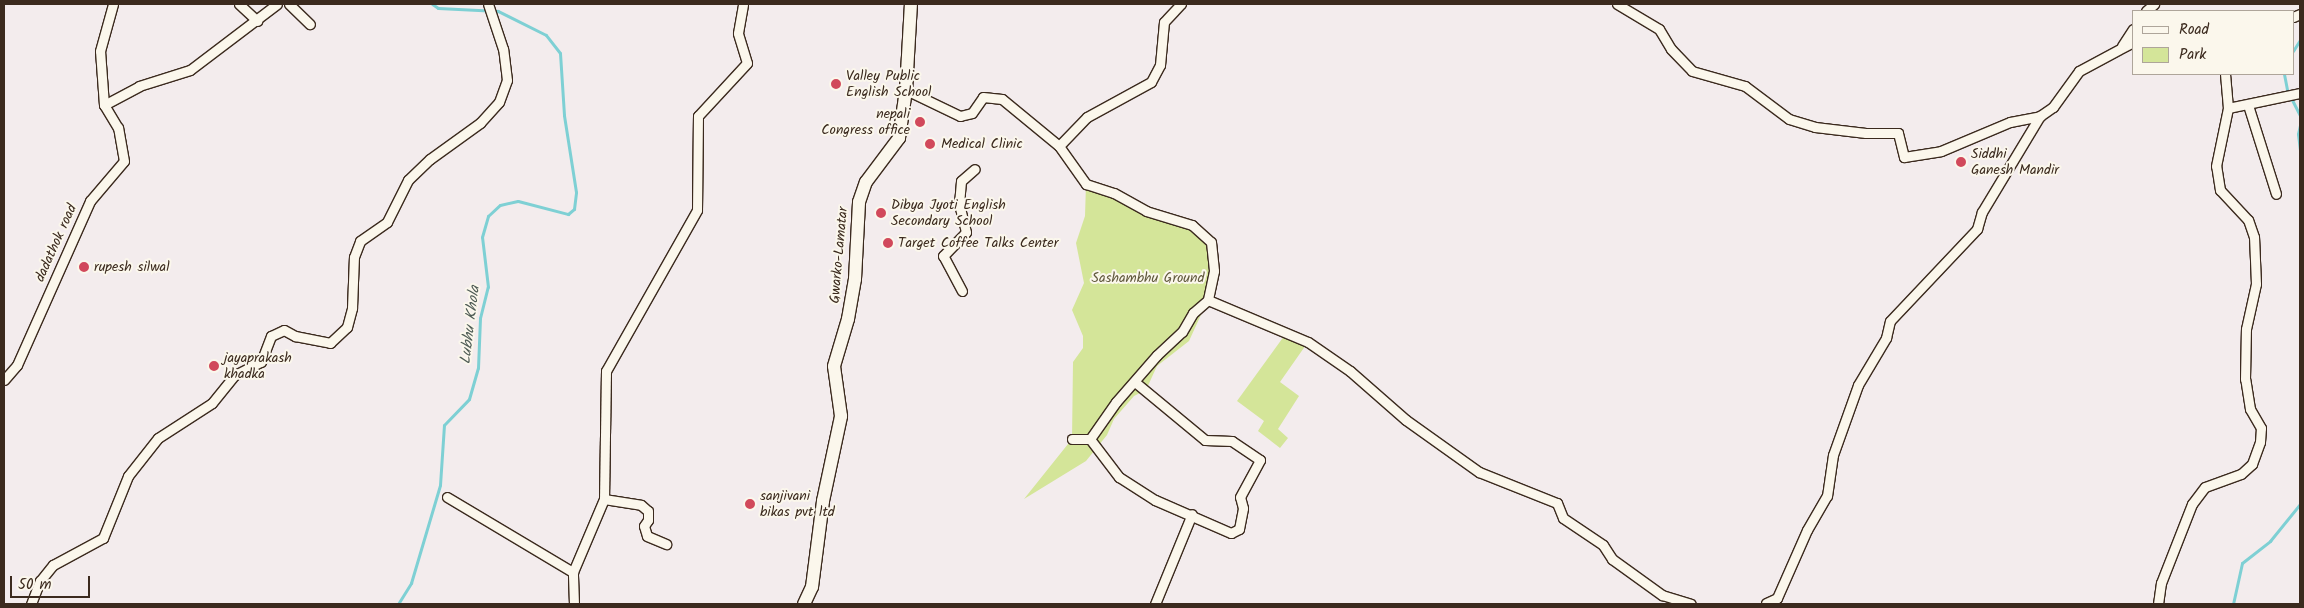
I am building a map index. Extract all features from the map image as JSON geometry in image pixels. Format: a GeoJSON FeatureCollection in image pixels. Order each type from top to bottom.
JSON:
{"type":"FeatureCollection","features":[{"type":"Feature","properties":{"kind":"main road","name":"Gwarko-Lamatar"},"geometry":{"type":"LineString","coordinates":[[804,604],[812,587],[823,501],[841,416],[834,366],[848,319],[856,279],[858,202],[866,182],[899,138],[906,90],[911,4]]}},
{"type":"Feature","properties":{"kind":"street","name":"dadathok road"},"geometry":{"type":"LineString","coordinates":[[4,380],[17,365],[90,201],[124,161],[118,128],[104,105],[100,51],[113,4]]}},
{"type":"Feature","properties":{"kind":"street"},"geometry":{"type":"LineString","coordinates":[[239,4],[257,21]]}},
{"type":"Feature","properties":{"kind":"street"},"geometry":{"type":"LineString","coordinates":[[104,105],[140,86],[190,70],[277,4]]}},
{"type":"Feature","properties":{"kind":"street"},"geometry":{"type":"LineString","coordinates":[[31,604],[40,581],[53,565],[103,538],[128,476],[158,438],[212,404],[235,375],[261,362],[272,336],[284,330],[295,336],[330,342],[347,327],[352,308],[354,257],[360,241],[387,222],[408,180],[430,159],[480,122],[499,102],[506,80],[503,49],[488,4]]}},
{"type":"Feature","properties":{"kind":"street"},"geometry":{"type":"LineString","coordinates":[[574,604],[573,572],[604,499],[606,371],[697,210],[698,116],[747,63],[738,33],[743,4]]}},
{"type":"Feature","properties":{"kind":"street"},"geometry":{"type":"LineString","coordinates":[[1059,146],[1087,117],[1151,82],[1160,65],[1164,22],[1181,4]]}},
{"type":"Feature","properties":{"kind":"street"},"geometry":{"type":"LineString","coordinates":[[1617,4],[1660,29],[1671,49],[1692,71],[1745,86],[1790,119],[1814,127],[1866,133],[1898,133],[1898,145],[1904,157],[1941,151],[2010,122],[2040,116],[2053,107],[2080,71],[2122,46],[2132,42]]}},
{"type":"Feature","properties":{"kind":"street"},"geometry":{"type":"LineString","coordinates":[[293,5],[310,24]]}},
{"type":"Feature","properties":{"kind":"street"},"geometry":{"type":"LineString","coordinates":[[2122,46],[2132,31]]}},
{"type":"Feature","properties":{"kind":"street"},"geometry":{"type":"LineString","coordinates":[[2158,604],[2161,583],[2192,504],[2205,487],[2241,474],[2252,464],[2260,442],[2261,428],[2250,409],[2245,379],[2246,329],[2256,284],[2254,237],[2248,220],[2220,190],[2216,166],[2228,108],[2225,75]]}},
{"type":"Feature","properties":{"kind":"street"},"geometry":{"type":"LineString","coordinates":[[906,90],[960,116],[972,113],[983,98],[1002,99],[1059,146],[1086,184],[1114,193],[1146,211],[1192,225],[1211,242],[1214,272],[1208,300],[1116,402],[1090,439]]}},
{"type":"Feature","properties":{"kind":"street"},"geometry":{"type":"LineString","coordinates":[[2228,108],[2287,98],[2298,93]]}},
{"type":"Feature","properties":{"kind":"street"},"geometry":{"type":"LineString","coordinates":[[2248,105],[2276,194]]}},
{"type":"Feature","properties":{"kind":"street"},"geometry":{"type":"LineString","coordinates":[[1766,604],[1777,598],[1807,530],[1827,496],[1833,455],[1858,385],[1886,338],[1890,321],[1977,229],[1982,212],[2040,116]]}},
{"type":"Feature","properties":{"kind":"street"},"geometry":{"type":"LineString","coordinates":[[962,291],[943,256],[966,232],[959,204],[962,181],[975,169]]}},
{"type":"Feature","properties":{"kind":"street"},"geometry":{"type":"LineString","coordinates":[[1208,300],[1308,342],[1350,371],[1406,420],[1471,466],[1557,503],[1563,518],[1602,545],[1612,559],[1662,594],[1691,604]]}},
{"type":"Feature","properties":{"kind":"street"},"geometry":{"type":"LineString","coordinates":[[1090,439],[1119,477],[1155,500],[1192,514],[1231,533],[1239,529],[1243,508],[1240,497],[1260,460],[1232,442],[1205,440],[1135,382]]}},
{"type":"Feature","properties":{"kind":"street"},"geometry":{"type":"LineString","coordinates":[[1072,439],[1090,439]]}},
{"type":"Feature","properties":{"kind":"street"},"geometry":{"type":"LineString","coordinates":[[447,497],[573,572]]}},
{"type":"Feature","properties":{"kind":"street"},"geometry":{"type":"LineString","coordinates":[[604,499],[641,505],[648,511],[648,520],[644,526],[647,536],[666,544]]}},
{"type":"Feature","properties":{"kind":"street"},"geometry":{"type":"LineString","coordinates":[[1155,604],[1192,514]]}},
{"type":"Feature","properties":{"kind":"green space","name":"Sashambhu Ground"},"geometry":{"type":"Polygon","coordinates":[[[1086,184],[1192,225],[1211,242],[1210,295],[1189,341],[1157,366],[1146,390],[1134,396],[1114,419],[1107,435],[1086,461],[1024,499],[1072,439],[1073,362],[1083,348],[1083,336],[1072,310],[1084,283],[1076,243],[1085,216],[1086,184]]]}},
{"type":"Feature","properties":{"kind":"green space"},"geometry":{"type":"Polygon","coordinates":[[[1287,332],[1308,342],[1280,382],[1299,396],[1278,429],[1288,438],[1280,448],[1258,431],[1264,421],[1237,401],[1287,332]]]}},
{"type":"Feature","properties":{"kind":"waterway","name":"Lubhu Khola"},"geometry":{"type":"LineString","coordinates":[[398,604],[411,583],[440,485],[444,425],[469,399],[478,368],[480,318],[488,287],[482,237],[488,216],[500,205],[518,201],[568,214],[574,209],[576,192],[564,115],[560,53],[546,35],[498,11],[438,8],[432,4]]}},
{"type":"Feature","properties":{"kind":"waterway"},"geometry":{"type":"LineString","coordinates":[[2294,49],[2300,40]]}},
{"type":"Feature","properties":{"kind":"waterway"},"geometry":{"type":"LineString","coordinates":[[2284,75],[2287,90],[2300,116]]}},
{"type":"Feature","properties":{"kind":"waterway"},"geometry":{"type":"LineString","coordinates":[[2300,125],[2298,134],[2300,151]]}},
{"type":"Feature","properties":{"kind":"waterway"},"geometry":{"type":"LineString","coordinates":[[2233,604],[2242,563],[2270,541],[2300,504]]}},
{"type":"Feature","properties":{"kind":"place","name":"Valley Public English School"},"geometry":{"type":"Point","coordinates":[836,84]}},
{"type":"Feature","properties":{"kind":"place","name":"nepali Congress office"},"geometry":{"type":"Point","coordinates":[920,122]}},
{"type":"Feature","properties":{"kind":"place","name":"Medical Clinic"},"geometry":{"type":"Point","coordinates":[930,144]}},
{"type":"Feature","properties":{"kind":"place","name":"Siddhi Ganesh Mandir"},"geometry":{"type":"Point","coordinates":[1961,162]}},
{"type":"Feature","properties":{"kind":"place","name":"Dibya Jyoti English Secondary School"},"geometry":{"type":"Point","coordinates":[881,213]}},
{"type":"Feature","properties":{"kind":"place","name":"Target Coffee Talks Center"},"geometry":{"type":"Point","coordinates":[888,243]}},
{"type":"Feature","properties":{"kind":"place","name":"rupesh silwal"},"geometry":{"type":"Point","coordinates":[84,267]}},
{"type":"Feature","properties":{"kind":"place","name":"jayaprakash khadka"},"geometry":{"type":"Point","coordinates":[214,366]}},
{"type":"Feature","properties":{"kind":"place","name":"sanjivani bikas pvt ltd"},"geometry":{"type":"Point","coordinates":[750,504]}}]}
